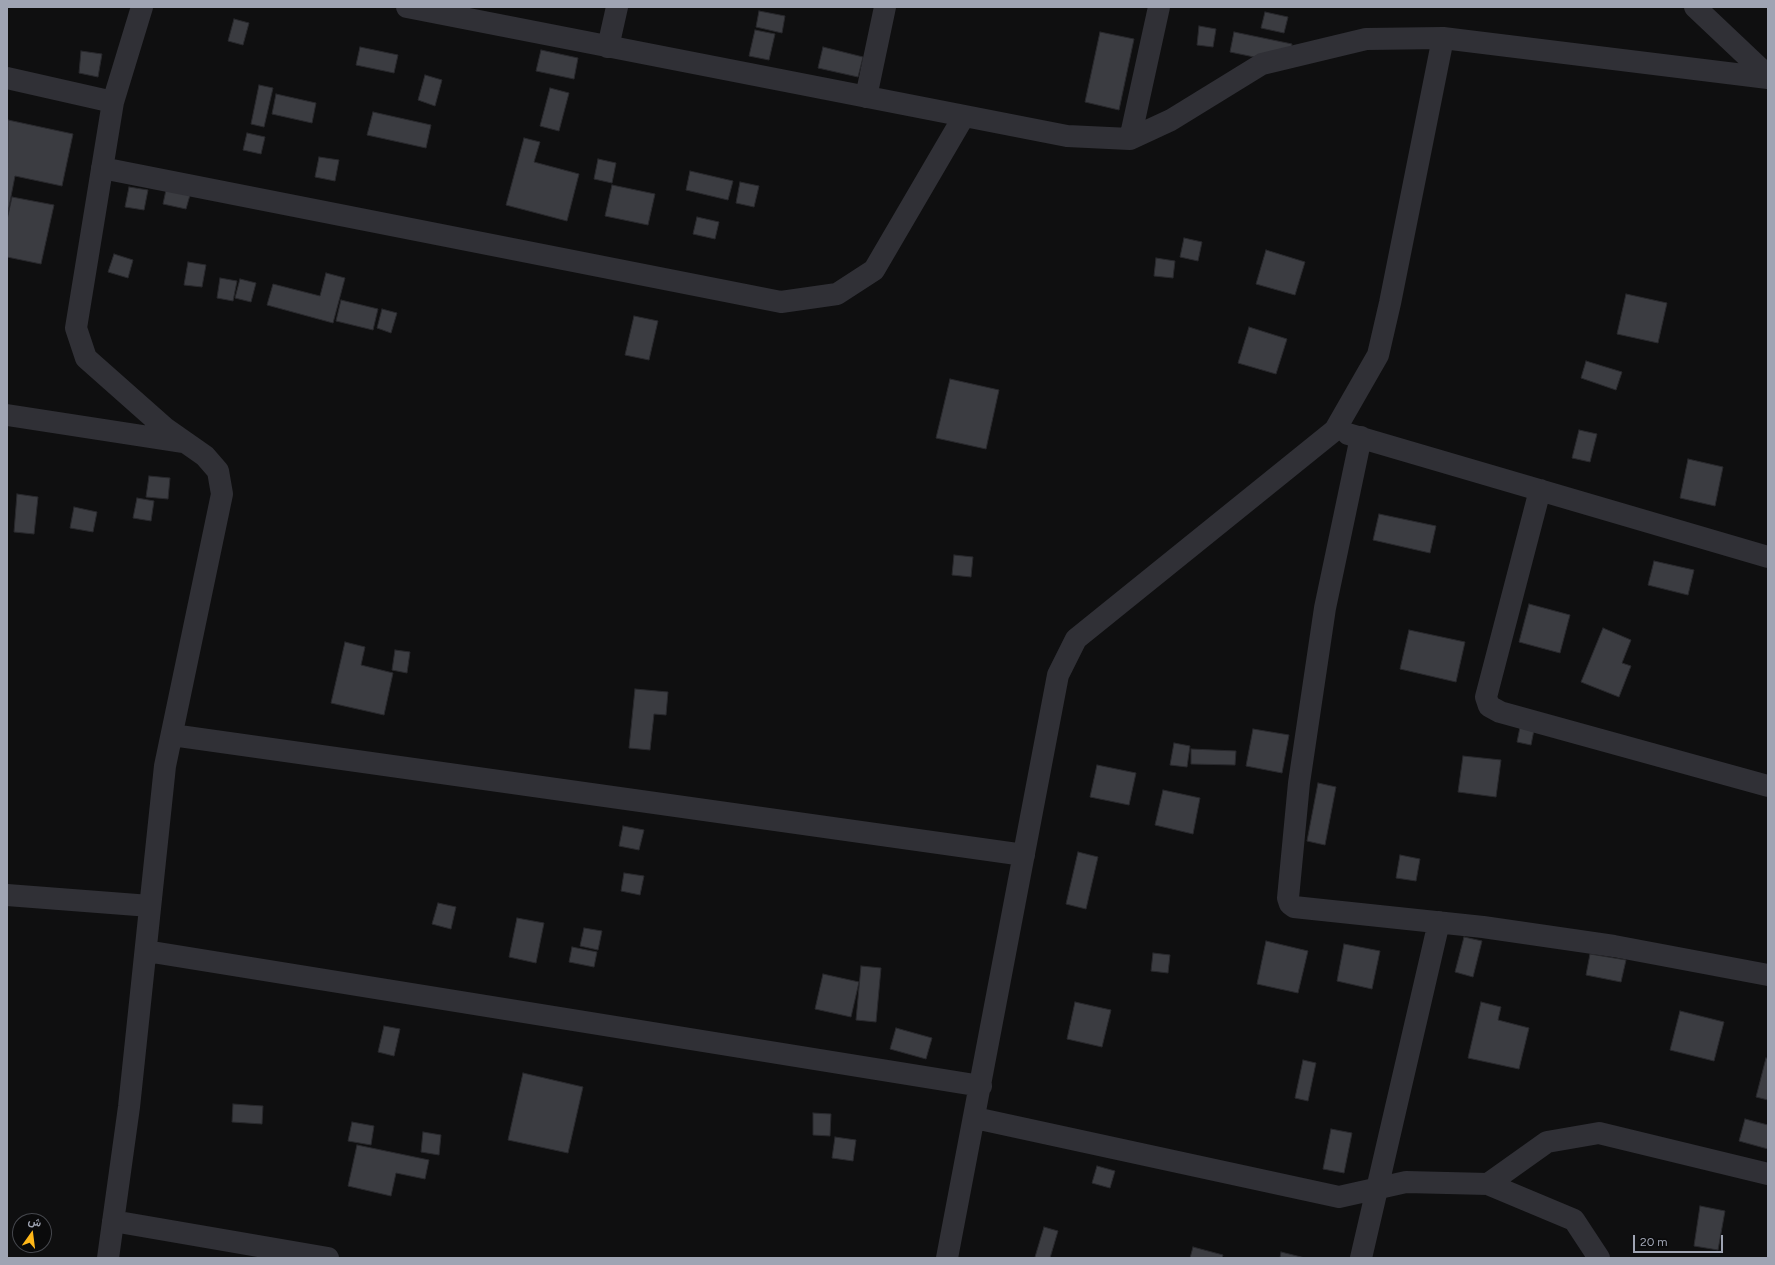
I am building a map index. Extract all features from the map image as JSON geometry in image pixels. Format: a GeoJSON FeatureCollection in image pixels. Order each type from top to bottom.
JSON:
{"type":"FeatureCollection","features":[{"type":"Feature","properties":{"kind":"street"},"geometry":{"type":"LineString","coordinates":[[108,1258],[129,1107],[165,766],[222,494],[218,471],[205,456],[166,428],[86,358],[76,328],[113,102],[142,7]]}},
{"type":"Feature","properties":{"kind":"street"},"geometry":{"type":"LineString","coordinates":[[407,7],[1066,136],[1130,139],[1171,120],[1262,64],[1366,39],[1443,38],[1768,77]]}},
{"type":"Feature","properties":{"kind":"street"},"geometry":{"type":"LineString","coordinates":[[608,47],[617,7]]}},
{"type":"Feature","properties":{"kind":"street"},"geometry":{"type":"LineString","coordinates":[[866,97],[885,7]]}},
{"type":"Feature","properties":{"kind":"street"},"geometry":{"type":"LineString","coordinates":[[1130,139],[1159,7]]}},
{"type":"Feature","properties":{"kind":"street"},"geometry":{"type":"LineString","coordinates":[[1695,7],[1768,77]]}},
{"type":"Feature","properties":{"kind":"street"},"geometry":{"type":"LineString","coordinates":[[947,1258],[975,1118],[1058,675],[1076,639],[1335,430],[1378,355],[1443,38]]}},
{"type":"Feature","properties":{"kind":"street"},"geometry":{"type":"LineString","coordinates":[[7,78],[113,102]]}},
{"type":"Feature","properties":{"kind":"street"},"geometry":{"type":"LineString","coordinates":[[102,168],[781,302],[838,294],[874,270],[964,116]]}},
{"type":"Feature","properties":{"kind":"street"},"geometry":{"type":"LineString","coordinates":[[7,415],[186,442]]}},
{"type":"Feature","properties":{"kind":"street"},"geometry":{"type":"LineString","coordinates":[[1335,430],[1768,557]]}},
{"type":"Feature","properties":{"kind":"street"},"geometry":{"type":"LineString","coordinates":[[1361,437],[1326,608],[1299,783],[1288,898],[1290,904],[1294,907],[1438,922],[1614,946],[1768,974]]}},
{"type":"Feature","properties":{"kind":"street"},"geometry":{"type":"LineString","coordinates":[[1540,490],[1486,697],[1489,706],[1500,712],[1768,786]]}},
{"type":"Feature","properties":{"kind":"street"},"geometry":{"type":"LineString","coordinates":[[172,735],[1024,855]]}},
{"type":"Feature","properties":{"kind":"street"},"geometry":{"type":"LineString","coordinates":[[7,894],[150,906]]}},
{"type":"Feature","properties":{"kind":"street"},"geometry":{"type":"LineString","coordinates":[[1361,1258],[1376,1189],[1437,935],[1438,922]]}},
{"type":"Feature","properties":{"kind":"street"},"geometry":{"type":"LineString","coordinates":[[146,950],[981,1086]]}},
{"type":"Feature","properties":{"kind":"street"},"geometry":{"type":"LineString","coordinates":[[975,1118],[1340,1197],[1406,1182],[1488,1184],[1574,1220],[1599,1258]]}},
{"type":"Feature","properties":{"kind":"street"},"geometry":{"type":"LineString","coordinates":[[1488,1184],[1547,1142],[1599,1133],[1768,1174]]}},
{"type":"Feature","properties":{"kind":"street"},"geometry":{"type":"LineString","coordinates":[[113,1221],[328,1258]]}},
{"type":"Feature","properties":{"kind":"building"},"geometry":{"type":"Polygon","coordinates":[[[759,11],[785,16],[782,33],[756,27],[759,11]]]}},
{"type":"Feature","properties":{"kind":"building"},"geometry":{"type":"Polygon","coordinates":[[[1265,12],[1288,17],[1284,33],[1261,28],[1265,12]]]}},
{"type":"Feature","properties":{"kind":"building"},"geometry":{"type":"Polygon","coordinates":[[[234,19],[249,23],[243,45],[228,41],[234,19]]]}},
{"type":"Feature","properties":{"kind":"building"},"geometry":{"type":"Polygon","coordinates":[[[1199,26],[1216,29],[1213,47],[1197,45],[1199,26]]]}},
{"type":"Feature","properties":{"kind":"building"},"geometry":{"type":"Polygon","coordinates":[[[755,30],[775,34],[769,60],[749,56],[755,30]]]}},
{"type":"Feature","properties":{"kind":"building"},"geometry":{"type":"Polygon","coordinates":[[[1100,32],[1134,39],[1119,110],[1085,102],[1100,32]]]}},
{"type":"Feature","properties":{"kind":"building"},"geometry":{"type":"Polygon","coordinates":[[[1234,32],[1292,44],[1288,64],[1230,52],[1234,32]]]}},
{"type":"Feature","properties":{"kind":"building"},"geometry":{"type":"Polygon","coordinates":[[[360,47],[398,55],[394,73],[356,65],[360,47]]]}},
{"type":"Feature","properties":{"kind":"building"},"geometry":{"type":"Polygon","coordinates":[[[823,47],[863,57],[858,77],[818,68],[823,47]]]}},
{"type":"Feature","properties":{"kind":"building"},"geometry":{"type":"Polygon","coordinates":[[[541,50],[578,58],[574,79],[536,71],[541,50]]]}},
{"type":"Feature","properties":{"kind":"building"},"geometry":{"type":"Polygon","coordinates":[[[81,51],[102,54],[98,77],[79,73],[81,51]]]}},
{"type":"Feature","properties":{"kind":"building"},"geometry":{"type":"Polygon","coordinates":[[[425,75],[442,80],[435,106],[418,100],[425,75]]]}},
{"type":"Feature","properties":{"kind":"building"},"geometry":{"type":"Polygon","coordinates":[[[259,85],[273,88],[264,127],[251,124],[259,85]]]}},
{"type":"Feature","properties":{"kind":"building"},"geometry":{"type":"Polygon","coordinates":[[[550,88],[569,93],[559,131],[540,126],[550,88]]]}},
{"type":"Feature","properties":{"kind":"building"},"geometry":{"type":"Polygon","coordinates":[[[276,94],[316,103],[312,123],[272,114],[276,94]]]}},
{"type":"Feature","properties":{"kind":"building"},"geometry":{"type":"Polygon","coordinates":[[[373,112],[431,125],[426,148],[367,135],[373,112]]]}},
{"type":"Feature","properties":{"kind":"building"},"geometry":{"type":"Polygon","coordinates":[[[8,120],[73,134],[62,186],[15,176],[7,217],[8,120]]]}},
{"type":"Feature","properties":{"kind":"building"},"geometry":{"type":"Polygon","coordinates":[[[247,133],[265,137],[261,154],[243,150],[247,133]]]}},
{"type":"Feature","properties":{"kind":"building"},"geometry":{"type":"Polygon","coordinates":[[[524,138],[540,142],[534,162],[579,174],[567,221],[506,205],[524,138]]]}},
{"type":"Feature","properties":{"kind":"building"},"geometry":{"type":"Polygon","coordinates":[[[319,157],[339,160],[335,181],[315,177],[319,157]]]}},
{"type":"Feature","properties":{"kind":"building"},"geometry":{"type":"Polygon","coordinates":[[[598,159],[616,163],[612,183],[594,179],[598,159]]]}},
{"type":"Feature","properties":{"kind":"building"},"geometry":{"type":"Polygon","coordinates":[[[690,171],[733,181],[728,200],[686,190],[690,171]]]}},
{"type":"Feature","properties":{"kind":"building"},"geometry":{"type":"Polygon","coordinates":[[[740,182],[759,186],[754,207],[736,203],[740,182]]]}},
{"type":"Feature","properties":{"kind":"building"},"geometry":{"type":"Polygon","coordinates":[[[612,185],[655,194],[648,225],[605,216],[612,185]]]}},
{"type":"Feature","properties":{"kind":"building"},"geometry":{"type":"Polygon","coordinates":[[[129,187],[148,190],[144,210],[125,207],[129,187]]]}},
{"type":"Feature","properties":{"kind":"building"},"geometry":{"type":"Polygon","coordinates":[[[166,190],[190,195],[186,209],[163,204],[166,190]]]}},
{"type":"Feature","properties":{"kind":"building"},"geometry":{"type":"Polygon","coordinates":[[[12,197],[54,205],[41,264],[7,257],[7,220],[12,197]]]}},
{"type":"Feature","properties":{"kind":"building"},"geometry":{"type":"Polygon","coordinates":[[[697,217],[719,222],[715,239],[693,234],[697,217]]]}},
{"type":"Feature","properties":{"kind":"building"},"geometry":{"type":"Polygon","coordinates":[[[1184,238],[1202,242],[1198,261],[1180,257],[1184,238]]]}},
{"type":"Feature","properties":{"kind":"building"},"geometry":{"type":"Polygon","coordinates":[[[1266,250],[1305,262],[1295,295],[1256,284],[1266,250]]]}},
{"type":"Feature","properties":{"kind":"building"},"geometry":{"type":"Polygon","coordinates":[[[114,254],[133,260],[128,278],[108,272],[114,254]]]}},
{"type":"Feature","properties":{"kind":"building"},"geometry":{"type":"Polygon","coordinates":[[[1156,258],[1175,261],[1173,278],[1154,276],[1156,258]]]}},
{"type":"Feature","properties":{"kind":"building"},"geometry":{"type":"Polygon","coordinates":[[[188,262],[206,265],[202,287],[184,285],[188,262]]]}},
{"type":"Feature","properties":{"kind":"building"},"geometry":{"type":"Polygon","coordinates":[[[326,273],[345,278],[333,323],[267,305],[273,284],[320,296],[326,273]]]}},
{"type":"Feature","properties":{"kind":"building"},"geometry":{"type":"Polygon","coordinates":[[[220,278],[237,281],[233,301],[217,298],[220,278]]]}},
{"type":"Feature","properties":{"kind":"building"},"geometry":{"type":"Polygon","coordinates":[[[240,279],[256,283],[251,302],[235,298],[240,279]]]}},
{"type":"Feature","properties":{"kind":"building"},"geometry":{"type":"Polygon","coordinates":[[[1626,294],[1667,303],[1658,343],[1617,334],[1626,294]]]}},
{"type":"Feature","properties":{"kind":"building"},"geometry":{"type":"Polygon","coordinates":[[[341,300],[378,309],[373,330],[336,321],[341,300]]]}},
{"type":"Feature","properties":{"kind":"building"},"geometry":{"type":"Polygon","coordinates":[[[382,309],[397,313],[391,333],[377,328],[382,309]]]}},
{"type":"Feature","properties":{"kind":"building"},"geometry":{"type":"Polygon","coordinates":[[[634,316],[658,321],[649,360],[625,355],[634,316]]]}},
{"type":"Feature","properties":{"kind":"building"},"geometry":{"type":"Polygon","coordinates":[[[1249,327],[1287,339],[1276,374],[1238,363],[1249,327]]]}},
{"type":"Feature","properties":{"kind":"building"},"geometry":{"type":"Polygon","coordinates":[[[1586,361],[1622,372],[1616,390],[1581,378],[1586,361]]]}},
{"type":"Feature","properties":{"kind":"building"},"geometry":{"type":"Polygon","coordinates":[[[950,379],[999,390],[986,449],[936,438],[950,379]]]}},
{"type":"Feature","properties":{"kind":"building"},"geometry":{"type":"Polygon","coordinates":[[[1579,430],[1597,434],[1590,462],[1572,458],[1579,430]]]}},
{"type":"Feature","properties":{"kind":"building"},"geometry":{"type":"Polygon","coordinates":[[[1688,459],[1723,467],[1715,506],[1680,498],[1688,459]]]}},
{"type":"Feature","properties":{"kind":"building"},"geometry":{"type":"Polygon","coordinates":[[[149,476],[170,478],[168,499],[146,497],[149,476]]]}},
{"type":"Feature","properties":{"kind":"building"},"geometry":{"type":"Polygon","coordinates":[[[17,494],[38,497],[34,534],[14,532],[17,494]]]}},
{"type":"Feature","properties":{"kind":"building"},"geometry":{"type":"Polygon","coordinates":[[[137,498],[154,501],[151,521],[133,518],[137,498]]]}},
{"type":"Feature","properties":{"kind":"building"},"geometry":{"type":"Polygon","coordinates":[[[74,507],[97,512],[93,532],[70,528],[74,507]]]}},
{"type":"Feature","properties":{"kind":"building"},"geometry":{"type":"Polygon","coordinates":[[[1379,514],[1436,526],[1430,553],[1373,540],[1379,514]]]}},
{"type":"Feature","properties":{"kind":"building"},"geometry":{"type":"Polygon","coordinates":[[[954,555],[973,557],[971,577],[952,575],[954,555]]]}},
{"type":"Feature","properties":{"kind":"building"},"geometry":{"type":"Polygon","coordinates":[[[1654,561],[1694,570],[1688,595],[1648,585],[1654,561]]]}},
{"type":"Feature","properties":{"kind":"building"},"geometry":{"type":"Polygon","coordinates":[[[1529,604],[1570,615],[1560,653],[1519,642],[1529,604]]]}},
{"type":"Feature","properties":{"kind":"building"},"geometry":{"type":"Polygon","coordinates":[[[1603,628],[1631,640],[1622,663],[1631,666],[1619,697],[1581,682],[1603,628]]]}},
{"type":"Feature","properties":{"kind":"building"},"geometry":{"type":"Polygon","coordinates":[[[1409,630],[1465,642],[1456,682],[1400,669],[1409,630]]]}},
{"type":"Feature","properties":{"kind":"building"},"geometry":{"type":"Polygon","coordinates":[[[345,642],[365,647],[361,665],[393,673],[384,715],[331,703],[345,642]]]}},
{"type":"Feature","properties":{"kind":"building"},"geometry":{"type":"Polygon","coordinates":[[[395,650],[410,652],[407,673],[392,670],[395,650]]]}},
{"type":"Feature","properties":{"kind":"building"},"geometry":{"type":"Polygon","coordinates":[[[635,689],[668,692],[666,715],[654,714],[650,750],[629,748],[635,689]]]}},
{"type":"Feature","properties":{"kind":"building"},"geometry":{"type":"Polygon","coordinates":[[[1521,722],[1535,725],[1531,745],[1517,742],[1521,722]]]}},
{"type":"Feature","properties":{"kind":"building"},"geometry":{"type":"Polygon","coordinates":[[[1253,729],[1289,735],[1282,773],[1246,766],[1253,729]]]}},
{"type":"Feature","properties":{"kind":"building"},"geometry":{"type":"Polygon","coordinates":[[[1174,743],[1190,746],[1187,767],[1170,765],[1174,743]]]}},
{"type":"Feature","properties":{"kind":"building"},"geometry":{"type":"Polygon","coordinates":[[[1191,749],[1236,751],[1235,765],[1191,764],[1191,749]]]}},
{"type":"Feature","properties":{"kind":"building"},"geometry":{"type":"Polygon","coordinates":[[[1463,756],[1501,760],[1496,797],[1458,792],[1463,756]]]}},
{"type":"Feature","properties":{"kind":"building"},"geometry":{"type":"Polygon","coordinates":[[[1097,765],[1136,773],[1129,805],[1090,797],[1097,765]]]}},
{"type":"Feature","properties":{"kind":"building"},"geometry":{"type":"Polygon","coordinates":[[[1318,783],[1336,787],[1325,845],[1307,841],[1318,783]]]}},
{"type":"Feature","properties":{"kind":"building"},"geometry":{"type":"Polygon","coordinates":[[[1163,790],[1200,798],[1193,834],[1155,825],[1163,790]]]}},
{"type":"Feature","properties":{"kind":"building"},"geometry":{"type":"Polygon","coordinates":[[[623,826],[644,830],[639,850],[619,846],[623,826]]]}},
{"type":"Feature","properties":{"kind":"building"},"geometry":{"type":"Polygon","coordinates":[[[1078,852],[1098,857],[1086,909],[1066,904],[1078,852]]]}},
{"type":"Feature","properties":{"kind":"building"},"geometry":{"type":"Polygon","coordinates":[[[1400,855],[1420,859],[1416,881],[1396,878],[1400,855]]]}},
{"type":"Feature","properties":{"kind":"building"},"geometry":{"type":"Polygon","coordinates":[[[624,873],[644,876],[640,895],[621,891],[624,873]]]}},
{"type":"Feature","properties":{"kind":"building"},"geometry":{"type":"Polygon","coordinates":[[[438,903],[456,907],[451,929],[432,924],[438,903]]]}},
{"type":"Feature","properties":{"kind":"building"},"geometry":{"type":"Polygon","coordinates":[[[517,918],[544,923],[536,963],[509,957],[517,918]]]}},
{"type":"Feature","properties":{"kind":"building"},"geometry":{"type":"Polygon","coordinates":[[[584,928],[602,931],[598,950],[580,946],[584,928]]]}},
{"type":"Feature","properties":{"kind":"building"},"geometry":{"type":"Polygon","coordinates":[[[1464,937],[1482,941],[1473,977],[1455,972],[1464,937]]]}},
{"type":"Feature","properties":{"kind":"building"},"geometry":{"type":"Polygon","coordinates":[[[1266,941],[1308,951],[1298,993],[1257,984],[1266,941]]]}},
{"type":"Feature","properties":{"kind":"building"},"geometry":{"type":"Polygon","coordinates":[[[1344,944],[1380,951],[1372,989],[1337,981],[1344,944]]]}},
{"type":"Feature","properties":{"kind":"building"},"geometry":{"type":"Polygon","coordinates":[[[572,947],[597,952],[594,967],[569,962],[572,947]]]}},
{"type":"Feature","properties":{"kind":"building"},"geometry":{"type":"Polygon","coordinates":[[[1153,953],[1170,955],[1168,973],[1151,971],[1153,953]]]}},
{"type":"Feature","properties":{"kind":"building"},"geometry":{"type":"Polygon","coordinates":[[[1590,954],[1626,960],[1621,982],[1586,975],[1590,954]]]}},
{"type":"Feature","properties":{"kind":"building"},"geometry":{"type":"Polygon","coordinates":[[[861,966],[881,968],[876,1022],[856,1020],[861,966]]]}},
{"type":"Feature","properties":{"kind":"building"},"geometry":{"type":"Polygon","coordinates":[[[823,974],[859,982],[851,1017],[815,1009],[823,974]]]}},
{"type":"Feature","properties":{"kind":"building"},"geometry":{"type":"Polygon","coordinates":[[[1075,1002],[1111,1010],[1102,1047],[1067,1039],[1075,1002]]]}},
{"type":"Feature","properties":{"kind":"building"},"geometry":{"type":"Polygon","coordinates":[[[1481,1002],[1501,1007],[1498,1020],[1529,1028],[1519,1069],[1468,1058],[1481,1002]]]}},
{"type":"Feature","properties":{"kind":"building"},"geometry":{"type":"Polygon","coordinates":[[[1680,1011],[1724,1022],[1714,1061],[1670,1050],[1680,1011]]]}},
{"type":"Feature","properties":{"kind":"building"},"geometry":{"type":"Polygon","coordinates":[[[384,1026],[400,1029],[394,1056],[378,1052],[384,1026]]]}},
{"type":"Feature","properties":{"kind":"building"},"geometry":{"type":"Polygon","coordinates":[[[896,1028],[932,1038],[926,1059],[890,1049],[896,1028]]]}},
{"type":"Feature","properties":{"kind":"building"},"geometry":{"type":"Polygon","coordinates":[[[1766,1058],[1768,1059],[1768,1100],[1756,1097],[1766,1058]]]}},
{"type":"Feature","properties":{"kind":"building"},"geometry":{"type":"Polygon","coordinates":[[[1303,1060],[1316,1063],[1308,1101],[1295,1098],[1303,1060]]]}},
{"type":"Feature","properties":{"kind":"building"},"geometry":{"type":"Polygon","coordinates":[[[523,1073],[583,1087],[568,1153],[508,1140],[523,1073]]]}},
{"type":"Feature","properties":{"kind":"building"},"geometry":{"type":"Polygon","coordinates":[[[233,1104],[263,1106],[262,1124],[232,1122],[233,1104]]]}},
{"type":"Feature","properties":{"kind":"building"},"geometry":{"type":"Polygon","coordinates":[[[813,1113],[831,1114],[830,1136],[813,1135],[813,1113]]]}},
{"type":"Feature","properties":{"kind":"building"},"geometry":{"type":"Polygon","coordinates":[[[1745,1119],[1768,1125],[1768,1149],[1739,1141],[1745,1119]]]}},
{"type":"Feature","properties":{"kind":"building"},"geometry":{"type":"Polygon","coordinates":[[[352,1122],[374,1126],[371,1145],[348,1141],[352,1122]]]}},
{"type":"Feature","properties":{"kind":"building"},"geometry":{"type":"Polygon","coordinates":[[[1331,1129],[1352,1133],[1344,1173],[1323,1169],[1331,1129]]]}},
{"type":"Feature","properties":{"kind":"building"},"geometry":{"type":"Polygon","coordinates":[[[423,1132],[441,1135],[439,1155],[421,1152],[423,1132]]]}},
{"type":"Feature","properties":{"kind":"building"},"geometry":{"type":"Polygon","coordinates":[[[835,1137],[856,1140],[853,1161],[832,1158],[835,1137]]]}},
{"type":"Feature","properties":{"kind":"building"},"geometry":{"type":"Polygon","coordinates":[[[357,1145],[429,1160],[425,1179],[396,1173],[391,1196],[348,1186],[357,1145]]]}},
{"type":"Feature","properties":{"kind":"building"},"geometry":{"type":"Polygon","coordinates":[[[1097,1166],[1115,1171],[1110,1188],[1092,1183],[1097,1166]]]}},
{"type":"Feature","properties":{"kind":"building"},"geometry":{"type":"Polygon","coordinates":[[[1700,1206],[1725,1211],[1718,1250],[1694,1246],[1700,1206]]]}},
{"type":"Feature","properties":{"kind":"building"},"geometry":{"type":"Polygon","coordinates":[[[1044,1227],[1058,1231],[1050,1258],[1038,1258],[1035,1257],[1044,1227]]]}},
{"type":"Feature","properties":{"kind":"building"},"geometry":{"type":"Polygon","coordinates":[[[1193,1247],[1223,1255],[1222,1258],[1190,1258],[1193,1247]]]}},
{"type":"Feature","properties":{"kind":"building"},"geometry":{"type":"Polygon","coordinates":[[[1281,1252],[1305,1258],[1280,1258],[1281,1252]]]}}]}
